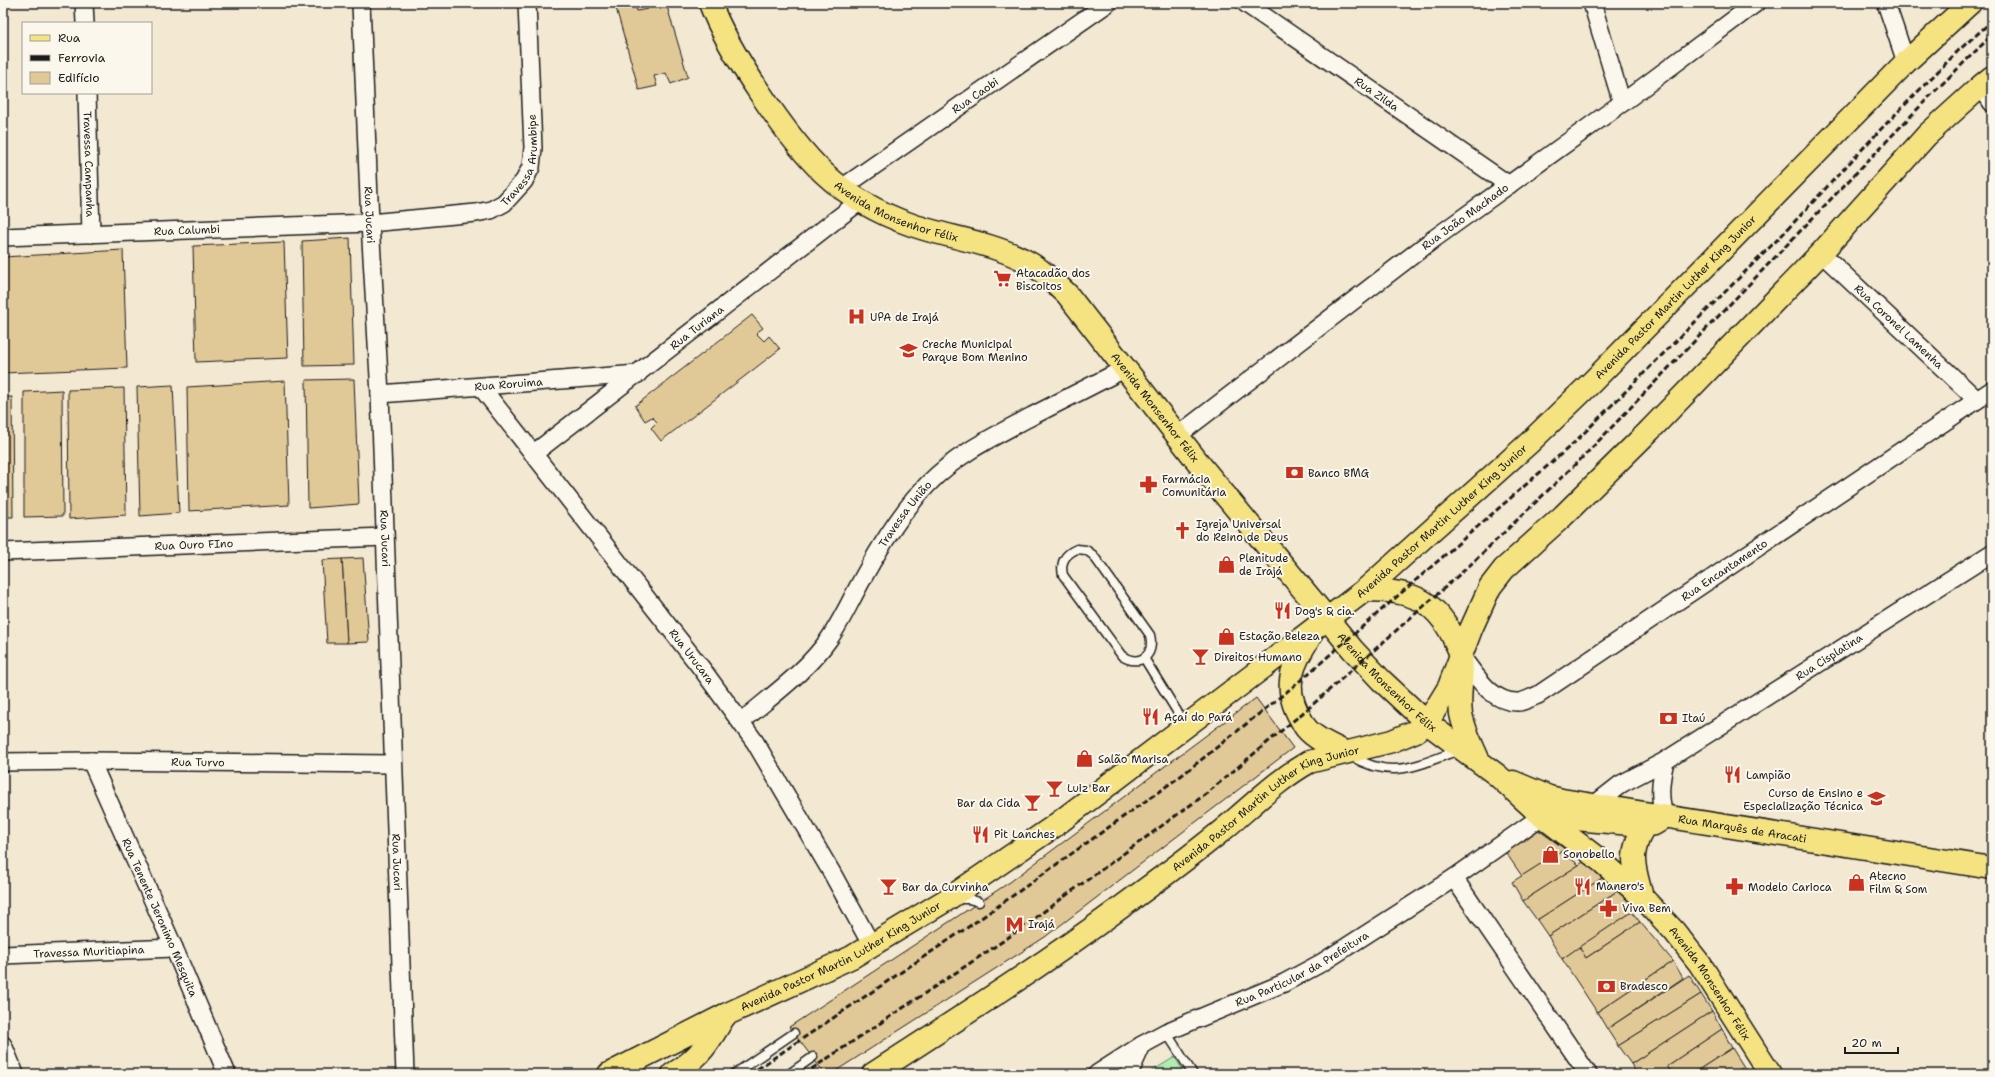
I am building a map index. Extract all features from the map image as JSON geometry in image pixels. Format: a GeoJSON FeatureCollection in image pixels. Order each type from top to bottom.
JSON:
{"type":"FeatureCollection","features":[{"type":"Feature","properties":{"kind":"main road","name":"Avenida Monsenhor Félix"},"geometry":{"type":"LineString","coordinates":[[710,3],[730,46],[779,121],[803,153],[842,188],[860,201],[886,215],[912,225],[1022,258],[1040,270],[1067,294],[1126,368],[1321,624],[1427,723],[1497,776],[1542,816],[1601,861],[1642,897],[1674,931],[1700,964],[1770,1074]]}},
{"type":"Feature","properties":{"kind":"main road","name":"Avenida Pastor Martin Luther King Junior"},"geometry":{"type":"LineString","coordinates":[[609,1074],[725,1015],[852,957],[948,899],[1041,836],[1186,727],[1246,679],[1366,590],[1529,443],[1592,382],[1906,62],[1970,3]]}},
{"type":"Feature","properties":{"kind":"main road","name":"Avenida Pastor Martin Luther King Junior"},"geometry":{"type":"LineString","coordinates":[[873,1074],[1023,975],[1119,909],[1219,833],[1289,774],[1309,762],[1405,737],[1427,723],[1449,687],[1471,629],[1490,588],[1504,569],[1563,516],[1650,430],[1821,252],[1927,135],[1988,89]]}},
{"type":"Feature","properties":{"kind":"main road"},"geometry":{"type":"LineString","coordinates":[[1366,590],[1395,591],[1416,596],[1435,611],[1448,626],[1461,656],[1459,700],[1461,715],[1471,755]]}},
{"type":"Feature","properties":{"kind":"main road"},"geometry":{"type":"LineString","coordinates":[[1321,624],[1297,656],[1290,683],[1291,697],[1306,728],[1322,740],[1345,752]]}},
{"type":"Feature","properties":{"kind":"main road","name":"Rua Marquês de Aracati"},"geometry":{"type":"LineString","coordinates":[[1497,776],[1549,797],[1664,817],[1992,868]]}},
{"type":"Feature","properties":{"kind":"main road"},"geometry":{"type":"LineString","coordinates":[[1542,816],[1644,826],[1654,824],[1664,817]]}},
{"type":"Feature","properties":{"kind":"main road"},"geometry":{"type":"LineString","coordinates":[[1642,897],[1633,862],[1634,846],[1644,826]]}},
{"type":"Feature","properties":{"kind":"main road"},"geometry":{"type":"LineString","coordinates":[[673,1074],[697,1058],[713,1036],[725,1015]]}},
{"type":"Feature","properties":{"kind":"street"},"geometry":{"type":"LineString","coordinates":[[84,3],[85,22]]}},
{"type":"Feature","properties":{"kind":"street","name":"Rua Jucari"},"geometry":{"type":"LineString","coordinates":[[361,3],[370,223],[380,394],[392,764],[405,1074]]}},
{"type":"Feature","properties":{"kind":"street","name":"Travessa Arumbipe"},"geometry":{"type":"LineString","coordinates":[[370,223],[476,213],[491,210],[504,203],[524,181],[531,167],[533,148],[527,3]]}},
{"type":"Feature","properties":{"kind":"street","name":"Rua Caobi"},"geometry":{"type":"LineString","coordinates":[[842,188],[1108,3]]}},
{"type":"Feature","properties":{"kind":"street","name":"Rua Zilda"},"geometry":{"type":"LineString","coordinates":[[1245,3],[1509,185]]}},
{"type":"Feature","properties":{"kind":"street"},"geometry":{"type":"LineString","coordinates":[[1592,3],[1622,103]]}},
{"type":"Feature","properties":{"kind":"street","name":"Rua João Machado"},"geometry":{"type":"LineString","coordinates":[[1177,436],[1435,238],[1622,103],[1756,3]]}},
{"type":"Feature","properties":{"kind":"street"},"geometry":{"type":"LineString","coordinates":[[1886,3],[1906,62]]}},
{"type":"Feature","properties":{"kind":"street","name":"Travessa Campanha"},"geometry":{"type":"LineString","coordinates":[[87,94],[91,234]]}},
{"type":"Feature","properties":{"kind":"street","name":"Rua Turiana"},"geometry":{"type":"LineString","coordinates":[[533,454],[860,201]]}},
{"type":"Feature","properties":{"kind":"street","name":"Rua Calumbi"},"geometry":{"type":"LineString","coordinates":[[3,237],[370,223]]}},
{"type":"Feature","properties":{"kind":"street","name":"Rua Coronel Lamenha"},"geometry":{"type":"LineString","coordinates":[[1821,252],[1977,400]]}},
{"type":"Feature","properties":{"kind":"street","name":"Travessa União"},"geometry":{"type":"LineString","coordinates":[[741,722],[820,652],[839,625],[868,569],[895,528],[915,499],[945,468],[957,458],[985,441],[1126,368]]}},
{"type":"Feature","properties":{"kind":"street","name":"Rua Roruima"},"geometry":{"type":"LineString","coordinates":[[380,394],[638,374]]}},
{"type":"Feature","properties":{"kind":"street","name":"Rua Urucara"},"geometry":{"type":"LineString","coordinates":[[481,387],[702,669],[755,742],[782,786],[872,946]]}},
{"type":"Feature","properties":{"kind":"street","name":"Rua Encantamento"},"geometry":{"type":"LineString","coordinates":[[1461,656],[1481,682],[1494,694],[1506,701],[1519,702],[1538,694],[1992,390]]}},
{"type":"Feature","properties":{"kind":"street","name":"Rua Ouro FIno"},"geometry":{"type":"LineString","coordinates":[[3,552],[385,537]]}},
{"type":"Feature","properties":{"kind":"street","name":"Rua Cisplatina"},"geometry":{"type":"LineString","coordinates":[[1594,804],[1621,784],[1665,761],[1992,553]]}},
{"type":"Feature","properties":{"kind":"street","name":"Rua Turvo"},"geometry":{"type":"LineString","coordinates":[[3,762],[91,761],[392,764]]}},
{"type":"Feature","properties":{"kind":"street","name":"Rua Tenente Jeronimo Mesquita"},"geometry":{"type":"LineString","coordinates":[[91,761],[174,948],[227,1074]]}},
{"type":"Feature","properties":{"kind":"street"},"geometry":{"type":"LineString","coordinates":[[1664,817],[1659,786],[1665,761]]}},
{"type":"Feature","properties":{"kind":"street","name":"Rua Particular da Prefeitura"},"geometry":{"type":"LineString","coordinates":[[1097,1074],[1142,1045],[1166,1032],[1284,984],[1376,929],[1454,878],[1542,816]]}},
{"type":"Feature","properties":{"kind":"street"},"geometry":{"type":"LineString","coordinates":[[1454,878],[1588,1074]]}},
{"type":"Feature","properties":{"kind":"street","name":"Travessa Muritiapina"},"geometry":{"type":"LineString","coordinates":[[3,955],[174,948]]}},
{"type":"Feature","properties":{"kind":"street"},"geometry":{"type":"LineString","coordinates":[[3,1045],[15,1074]]}},
{"type":"Feature","properties":{"kind":"street"},"geometry":{"type":"LineString","coordinates":[[1129,1074],[1142,1045]]}},
{"type":"Feature","properties":{"kind":"lane"},"geometry":{"type":"LineString","coordinates":[[1077,549],[1086,550],[1093,555],[1150,635],[1152,643],[1151,651],[1144,658],[1136,661],[1129,660],[1122,656],[1063,575],[1061,567],[1064,559],[1069,553],[1077,549]]}},
{"type":"Feature","properties":{"kind":"lane"},"geometry":{"type":"LineString","coordinates":[[1144,658],[1186,727]]}},
{"type":"Feature","properties":{"kind":"lane"},"geometry":{"type":"LineString","coordinates":[[1345,752],[1363,763],[1377,768],[1398,770],[1471,755]]}},
{"type":"Feature","properties":{"kind":"lane"},"geometry":{"type":"LineString","coordinates":[[948,899],[969,899],[980,902]]}},
{"type":"Feature","properties":{"kind":"lane"},"geometry":{"type":"LineString","coordinates":[[1166,1032],[1192,1074]]}},
{"type":"Feature","properties":{"kind":"lane"},"geometry":{"type":"LineString","coordinates":[[734,1074],[794,1033]]}},
{"type":"Feature","properties":{"kind":"lane"},"geometry":{"type":"LineString","coordinates":[[788,1074],[812,1057]]}},
{"type":"Feature","properties":{"kind":"green space"},"geometry":{"type":"Polygon","coordinates":[[[1175,1057],[1185,1074],[1147,1074],[1175,1057]]]}},
{"type":"Feature","properties":{"kind":"building"},"geometry":{"type":"Polygon","coordinates":[[[634,3],[637,11],[648,9],[647,3],[666,3],[688,77],[671,84],[666,73],[654,76],[657,86],[639,90],[616,8],[634,3]]]}},
{"type":"Feature","properties":{"kind":"building"},"geometry":{"type":"Polygon","coordinates":[[[350,238],[354,365],[304,366],[302,241],[350,238]]]}},
{"type":"Feature","properties":{"kind":"building"},"geometry":{"type":"Polygon","coordinates":[[[284,242],[288,358],[196,362],[193,246],[284,242]]]}},
{"type":"Feature","properties":{"kind":"building"},"geometry":{"type":"Polygon","coordinates":[[[123,250],[127,368],[3,373],[3,257],[123,250]]]}},
{"type":"Feature","properties":{"kind":"building"},"geometry":{"type":"Polygon","coordinates":[[[752,315],[763,328],[756,333],[764,341],[769,336],[780,349],[661,441],[651,428],[657,422],[652,417],[645,421],[635,406],[752,315]]]}},
{"type":"Feature","properties":{"kind":"building"},"geometry":{"type":"Polygon","coordinates":[[[354,379],[359,504],[308,508],[306,380],[354,379]]]}},
{"type":"Feature","properties":{"kind":"building"},"geometry":{"type":"Polygon","coordinates":[[[285,381],[289,505],[189,511],[187,387],[285,381]]]}},
{"type":"Feature","properties":{"kind":"building"},"geometry":{"type":"Polygon","coordinates":[[[173,385],[179,513],[140,516],[137,387],[173,385]]]}},
{"type":"Feature","properties":{"kind":"building"},"geometry":{"type":"Polygon","coordinates":[[[124,388],[126,515],[69,519],[68,390],[124,388]]]}},
{"type":"Feature","properties":{"kind":"building"},"geometry":{"type":"Polygon","coordinates":[[[62,390],[63,516],[24,517],[24,392],[62,390]]]}},
{"type":"Feature","properties":{"kind":"building"},"geometry":{"type":"Polygon","coordinates":[[[3,397],[12,397],[13,517],[3,517],[3,397]]]}},
{"type":"Feature","properties":{"kind":"building"},"geometry":{"type":"Polygon","coordinates":[[[363,558],[369,642],[347,643],[342,559],[363,558]]]}},
{"type":"Feature","properties":{"kind":"building"},"geometry":{"type":"Polygon","coordinates":[[[342,559],[347,643],[327,643],[322,560],[342,559]]]}},
{"type":"Feature","properties":{"kind":"building"},"geometry":{"type":"Polygon","coordinates":[[[1256,698],[1293,748],[1045,937],[831,1074],[825,1074],[789,1027],[1010,882],[1256,698]]]}},
{"type":"Feature","properties":{"kind":"building"},"geometry":{"type":"Polygon","coordinates":[[[1537,829],[1565,849],[1522,876],[1504,850],[1537,829]]]}},
{"type":"Feature","properties":{"kind":"building"},"geometry":{"type":"Polygon","coordinates":[[[1561,851],[1579,865],[1523,901],[1512,882],[1561,851]]]}},
{"type":"Feature","properties":{"kind":"building"},"geometry":{"type":"Polygon","coordinates":[[[1588,859],[1607,875],[1537,920],[1523,901],[1588,859]]]}},
{"type":"Feature","properties":{"kind":"building"},"geometry":{"type":"Polygon","coordinates":[[[1607,875],[1622,888],[1548,936],[1537,920],[1607,875]]]}},
{"type":"Feature","properties":{"kind":"building"},"geometry":{"type":"Polygon","coordinates":[[[1622,888],[1641,906],[1562,959],[1548,936],[1622,888]]]}},
{"type":"Feature","properties":{"kind":"building"},"geometry":{"type":"Polygon","coordinates":[[[1632,912],[1640,922],[1586,958],[1579,947],[1632,912]]]}},
{"type":"Feature","properties":{"kind":"building","name":"Bradesco"},"geometry":{"type":"Polygon","coordinates":[[[1640,922],[1673,961],[1597,1012],[1562,959],[1579,947],[1586,958],[1640,922]]]}},
{"type":"Feature","properties":{"kind":"building"},"geometry":{"type":"Polygon","coordinates":[[[1673,961],[1683,978],[1607,1029],[1597,1012],[1673,961]]]}},
{"type":"Feature","properties":{"kind":"building"},"geometry":{"type":"Polygon","coordinates":[[[1689,975],[1701,994],[1618,1046],[1607,1029],[1689,975]]]}},
{"type":"Feature","properties":{"kind":"building"},"geometry":{"type":"Polygon","coordinates":[[[1701,994],[1712,1011],[1631,1064],[1618,1046],[1701,994]]]}},
{"type":"Feature","properties":{"kind":"building"},"geometry":{"type":"Polygon","coordinates":[[[1712,1011],[1722,1029],[1667,1066],[1673,1074],[1637,1074],[1631,1064],[1712,1011]]]}},
{"type":"Feature","properties":{"kind":"building"},"geometry":{"type":"Polygon","coordinates":[[[1722,1029],[1732,1048],[1692,1074],[1673,1074],[1667,1066],[1722,1029]]]}},
{"type":"Feature","properties":{"kind":"building"},"geometry":{"type":"Polygon","coordinates":[[[1732,1048],[1744,1067],[1733,1074],[1692,1074],[1732,1048]]]}},
{"type":"Feature","properties":{"kind":"building"},"geometry":{"type":"Polygon","coordinates":[[[1744,1067],[1749,1074],[1733,1074],[1744,1067]]]}},
{"type":"Feature","properties":{"kind":"railway"},"geometry":{"type":"LineString","coordinates":[[750,1074],[980,919],[1182,775],[1294,686],[1575,442],[1783,234],[1882,128],[1959,50],[1992,21]]}},
{"type":"Feature","properties":{"kind":"railway"},"geometry":{"type":"LineString","coordinates":[[804,1074],[1006,939],[1207,793],[1311,706],[1468,567],[1585,455],[1930,96],[1992,35]]}},
{"type":"Feature","properties":{"kind":"place","name":"Atacadão dos Biscoitos"},"geometry":{"type":"Point","coordinates":[1003,279]}},
{"type":"Feature","properties":{"kind":"place","name":"UPA de Irajá"},"geometry":{"type":"Point","coordinates":[857,317]}},
{"type":"Feature","properties":{"kind":"place","name":"Creche Municipal Parque Bom Menino"},"geometry":{"type":"Point","coordinates":[909,350]}},
{"type":"Feature","properties":{"kind":"place","name":"Banco BMG"},"geometry":{"type":"Point","coordinates":[1295,473]}},
{"type":"Feature","properties":{"kind":"place","name":"Farmácia Comunitária"},"geometry":{"type":"Point","coordinates":[1149,485]}},
{"type":"Feature","properties":{"kind":"place","name":"Igreja Universal do Reino de Deus"},"geometry":{"type":"Point","coordinates":[1183,530]}},
{"type":"Feature","properties":{"kind":"place","name":"Plenitude de Irajá"},"geometry":{"type":"Point","coordinates":[1226,564]}},
{"type":"Feature","properties":{"kind":"place","name":"Dog's & cia."},"geometry":{"type":"Point","coordinates":[1282,611]}},
{"type":"Feature","properties":{"kind":"place","name":"Estação Beleza"},"geometry":{"type":"Point","coordinates":[1226,636]}},
{"type":"Feature","properties":{"kind":"place","name":"Direitos Humano"},"geometry":{"type":"Point","coordinates":[1201,657]}},
{"type":"Feature","properties":{"kind":"place","name":"Açaí do Pará"},"geometry":{"type":"Point","coordinates":[1151,717]}},
{"type":"Feature","properties":{"kind":"place","name":"Itaú"},"geometry":{"type":"Point","coordinates":[1669,718]}},
{"type":"Feature","properties":{"kind":"place","name":"Salão Marisa"},"geometry":{"type":"Point","coordinates":[1085,759]}},
{"type":"Feature","properties":{"kind":"place","name":"Lampião"},"geometry":{"type":"Point","coordinates":[1733,775]}},
{"type":"Feature","properties":{"kind":"place","name":"Luiz Bar"},"geometry":{"type":"Point","coordinates":[1054,788]}},
{"type":"Feature","properties":{"kind":"place","name":"Curso de Ensino e Especialização Técnica"},"geometry":{"type":"Point","coordinates":[1876,799]}},
{"type":"Feature","properties":{"kind":"place","name":"Bar da Cida"},"geometry":{"type":"Point","coordinates":[1033,803]}},
{"type":"Feature","properties":{"kind":"place","name":"Pit Lanches"},"geometry":{"type":"Point","coordinates":[981,834]}},
{"type":"Feature","properties":{"kind":"place","name":"Sonobello"},"geometry":{"type":"Point","coordinates":[1550,854]}},
{"type":"Feature","properties":{"kind":"place","name":"Atecno Film & Som"},"geometry":{"type":"Point","coordinates":[1856,882]}},
{"type":"Feature","properties":{"kind":"place","name":"Manero's"},"geometry":{"type":"Point","coordinates":[1583,886]}},
{"type":"Feature","properties":{"kind":"place","name":"Bar da Curvinha"},"geometry":{"type":"Point","coordinates":[889,887]}},
{"type":"Feature","properties":{"kind":"place","name":"Modelo Carioca"},"geometry":{"type":"Point","coordinates":[1735,887]}},
{"type":"Feature","properties":{"kind":"place","name":"Viva Bem"},"geometry":{"type":"Point","coordinates":[1609,908]}},
{"type":"Feature","properties":{"kind":"place","name":"Irajá"},"geometry":{"type":"Point","coordinates":[1015,924]}},
{"type":"Feature","properties":{"kind":"place","name":"Bradesco"},"geometry":{"type":"Point","coordinates":[1607,986]}}]}
